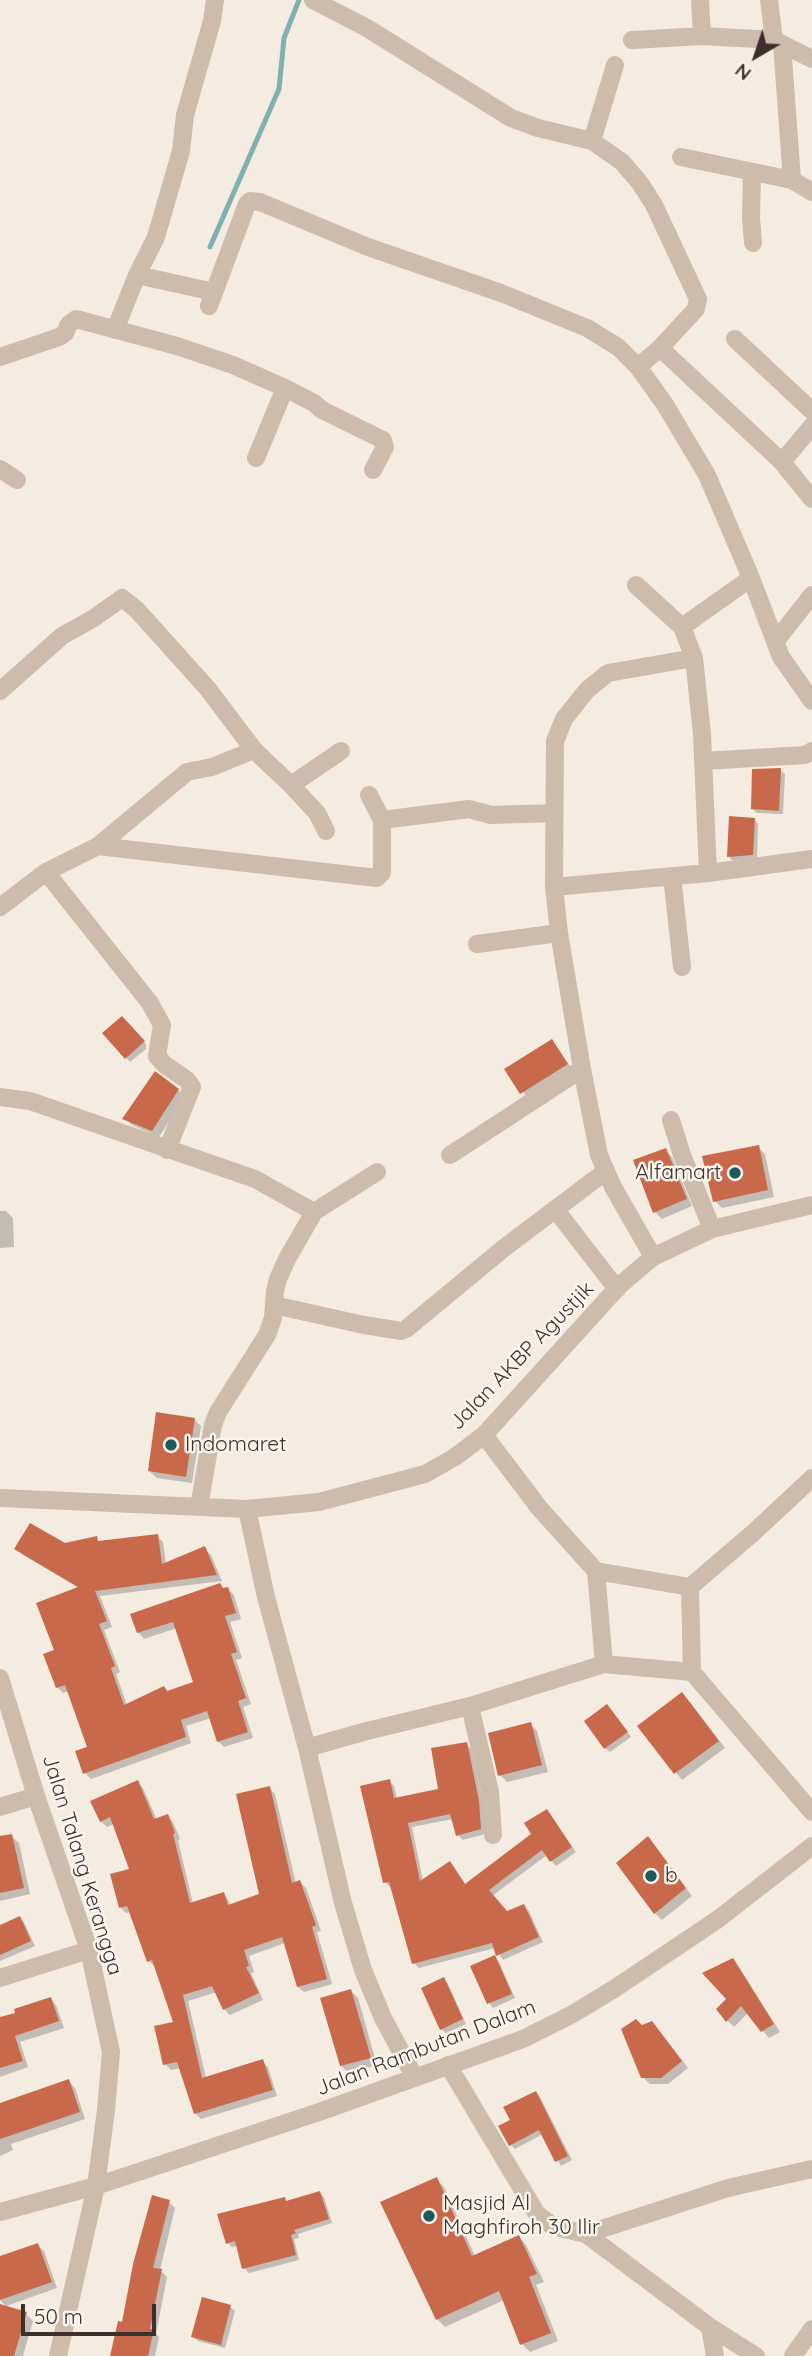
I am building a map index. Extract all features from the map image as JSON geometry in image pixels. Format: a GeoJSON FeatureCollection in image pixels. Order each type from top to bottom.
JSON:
{"type":"FeatureCollection","features":[{"type":"Feature","properties":{"kind":"street"},"geometry":{"type":"LineString","coordinates":[[115,330],[156,237],[181,151],[185,116],[212,21],[215,0]]}},
{"type":"Feature","properties":{"kind":"street"},"geometry":{"type":"LineString","coordinates":[[313,0],[367,28],[511,118],[538,128],[592,141],[622,162],[654,205],[698,299],[696,309],[660,348],[638,367]]}},
{"type":"Feature","properties":{"kind":"street"},"geometry":{"type":"LineString","coordinates":[[700,0],[702,36]]}},
{"type":"Feature","properties":{"kind":"street"},"geometry":{"type":"LineString","coordinates":[[769,0],[778,42],[792,180]]}},
{"type":"Feature","properties":{"kind":"street"},"geometry":{"type":"LineString","coordinates":[[632,40],[702,36],[778,42],[812,59]]}},
{"type":"Feature","properties":{"kind":"street"},"geometry":{"type":"LineString","coordinates":[[592,141],[615,65]]}},
{"type":"Feature","properties":{"kind":"street"},"geometry":{"type":"LineString","coordinates":[[681,157],[792,180],[812,192]]}},
{"type":"Feature","properties":{"kind":"street"},"geometry":{"type":"LineString","coordinates":[[751,172],[753,243]]}},
{"type":"Feature","properties":{"kind":"street"},"geometry":{"type":"LineString","coordinates":[[137,275],[206,294],[247,204],[250,201],[260,202],[368,247],[500,293],[587,328],[618,347],[638,367],[664,402],[707,475],[775,642],[789,670],[812,701]]}},
{"type":"Feature","properties":{"kind":"street"},"geometry":{"type":"LineString","coordinates":[[0,357],[59,337],[65,333],[71,321],[76,319],[185,349],[285,388],[383,440],[385,447],[373,470]]}},
{"type":"Feature","properties":{"kind":"street"},"geometry":{"type":"LineString","coordinates":[[734,339],[812,411]]}},
{"type":"Feature","properties":{"kind":"street"},"geometry":{"type":"LineString","coordinates":[[660,348],[782,463],[812,499]]}},
{"type":"Feature","properties":{"kind":"street"},"geometry":{"type":"LineString","coordinates":[[256,457],[285,388]]}},
{"type":"Feature","properties":{"kind":"street"},"geometry":{"type":"LineString","coordinates":[[782,463],[812,426]]}},
{"type":"Feature","properties":{"kind":"street"},"geometry":{"type":"LineString","coordinates":[[0,469],[17,480]]}},
{"type":"Feature","properties":{"kind":"street"},"geometry":{"type":"LineString","coordinates":[[681,627],[751,578]]}},
{"type":"Feature","properties":{"kind":"street"},"geometry":{"type":"LineString","coordinates":[[636,585],[681,627],[694,658],[703,761],[708,873]]}},
{"type":"Feature","properties":{"kind":"street"},"geometry":{"type":"LineString","coordinates":[[775,642],[812,595]]}},
{"type":"Feature","properties":{"kind":"street"},"geometry":{"type":"LineString","coordinates":[[0,691],[62,636],[122,598],[208,689],[254,750],[317,813],[327,831]]}},
{"type":"Feature","properties":{"kind":"street"},"geometry":{"type":"LineString","coordinates":[[653,1257],[612,1187],[599,1155],[582,1069],[558,933],[554,887],[556,733],[587,690],[612,671],[694,658]]}},
{"type":"Feature","properties":{"kind":"street"},"geometry":{"type":"LineString","coordinates":[[0,907],[46,872],[98,846],[187,772],[212,767],[254,750]]}},
{"type":"Feature","properties":{"kind":"street"},"geometry":{"type":"LineString","coordinates":[[291,785],[341,751]]}},
{"type":"Feature","properties":{"kind":"street"},"geometry":{"type":"LineString","coordinates":[[703,761],[805,755],[812,751]]}},
{"type":"Feature","properties":{"kind":"street"},"geometry":{"type":"LineString","coordinates":[[98,846],[377,878],[382,873],[382,820],[369,795]]}},
{"type":"Feature","properties":{"kind":"street"},"geometry":{"type":"LineString","coordinates":[[382,820],[470,809],[491,815],[554,813]]}},
{"type":"Feature","properties":{"kind":"street"},"geometry":{"type":"LineString","coordinates":[[554,887],[708,873],[812,859]]}},
{"type":"Feature","properties":{"kind":"street"},"geometry":{"type":"LineString","coordinates":[[46,872],[150,1003],[162,1025],[156,1052],[165,1065],[187,1080],[192,1087],[167,1150]]}},
{"type":"Feature","properties":{"kind":"street"},"geometry":{"type":"LineString","coordinates":[[672,876],[682,967]]}},
{"type":"Feature","properties":{"kind":"street"},"geometry":{"type":"LineString","coordinates":[[477,944],[558,933]]}},
{"type":"Feature","properties":{"kind":"street"},"geometry":{"type":"LineString","coordinates":[[450,1155],[582,1069]]}},
{"type":"Feature","properties":{"kind":"street"},"geometry":{"type":"LineString","coordinates":[[0,1097],[30,1101],[264,1182],[314,1212]]}},
{"type":"Feature","properties":{"kind":"street"},"geometry":{"type":"LineString","coordinates":[[671,1120],[712,1229]]}},
{"type":"Feature","properties":{"kind":"street"},"geometry":{"type":"LineString","coordinates":[[274,1305],[364,1325],[401,1331],[406,1329],[504,1248],[606,1171]]}},
{"type":"Feature","properties":{"kind":"street"},"geometry":{"type":"LineString","coordinates":[[199,1507],[213,1425],[218,1412],[267,1335],[273,1318],[275,1291],[287,1259],[314,1212],[377,1172]]}},
{"type":"Feature","properties":{"kind":"street","name":"Jalan AKBP Agustjik"},"geometry":{"type":"LineString","coordinates":[[0,1499],[247,1509],[320,1502],[409,1479],[442,1465],[484,1435],[617,1289],[653,1257],[712,1229],[812,1205]]}},
{"type":"Feature","properties":{"kind":"street"},"geometry":{"type":"LineString","coordinates":[[555,1209],[617,1289]]}},
{"type":"Feature","properties":{"kind":"street"},"geometry":{"type":"LineString","coordinates":[[484,1435],[540,1509],[596,1571],[604,1664]]}},
{"type":"Feature","properties":{"kind":"street"},"geometry":{"type":"LineString","coordinates":[[690,1587],[812,1478]]}},
{"type":"Feature","properties":{"kind":"street"},"geometry":{"type":"LineString","coordinates":[[247,1509],[266,1597],[307,1748],[343,1903],[363,1970],[383,2018],[415,2078]]}},
{"type":"Feature","properties":{"kind":"street"},"geometry":{"type":"LineString","coordinates":[[596,1571],[690,1587]]}},
{"type":"Feature","properties":{"kind":"street"},"geometry":{"type":"LineString","coordinates":[[690,1587],[692,1672],[812,1812]]}},
{"type":"Feature","properties":{"kind":"street"},"geometry":{"type":"LineString","coordinates":[[307,1748],[470,1706],[604,1664],[692,1672]]}},
{"type":"Feature","properties":{"kind":"street","name":"Jalan Talang Kerangga"},"geometry":{"type":"LineString","coordinates":[[0,1678],[36,1796],[89,1950],[111,2052],[96,2186],[58,2356]]}},
{"type":"Feature","properties":{"kind":"street"},"geometry":{"type":"LineString","coordinates":[[470,1706],[490,1792],[493,1835]]}},
{"type":"Feature","properties":{"kind":"street"},"geometry":{"type":"LineString","coordinates":[[0,1807],[36,1796]]}},
{"type":"Feature","properties":{"kind":"street","name":"Jalan Rambutan Dalam"},"geometry":{"type":"LineString","coordinates":[[0,2212],[96,2186],[523,2039],[582,2008],[717,1920],[812,1846]]}},
{"type":"Feature","properties":{"kind":"street"},"geometry":{"type":"LineString","coordinates":[[0,1978],[89,1950]]}},
{"type":"Feature","properties":{"kind":"street"},"geometry":{"type":"LineString","coordinates":[[448,2065],[537,2214],[564,2230],[586,2234],[710,2327],[756,2356]]}},
{"type":"Feature","properties":{"kind":"street"},"geometry":{"type":"LineString","coordinates":[[586,2234],[728,2188],[812,2169]]}},
{"type":"Feature","properties":{"kind":"street"},"geometry":{"type":"LineString","coordinates":[[710,2327],[715,2356]]}},
{"type":"Feature","properties":{"kind":"street"},"geometry":{"type":"LineString","coordinates":[[793,2356],[812,2329]]}},
{"type":"Feature","properties":{"kind":"building"},"geometry":{"type":"Polygon","coordinates":[[[781,768],[779,811],[751,809],[752,769],[781,768]]]}},
{"type":"Feature","properties":{"kind":"building"},"geometry":{"type":"Polygon","coordinates":[[[729,816],[755,818],[753,855],[727,857],[729,816]]]}},
{"type":"Feature","properties":{"kind":"building"},"geometry":{"type":"Polygon","coordinates":[[[122,1016],[145,1041],[125,1059],[102,1033],[122,1016]]]}},
{"type":"Feature","properties":{"kind":"building"},"geometry":{"type":"Polygon","coordinates":[[[552,1039],[568,1064],[520,1094],[504,1069],[552,1039]]]}},
{"type":"Feature","properties":{"kind":"building"},"geometry":{"type":"Polygon","coordinates":[[[155,1071],[179,1089],[152,1131],[122,1119],[155,1071]]]}},
{"type":"Feature","properties":{"kind":"building","name":"Alfamart"},"geometry":{"type":"Polygon","coordinates":[[[759,1145],[768,1190],[713,1202],[702,1156],[759,1145]]]}},
{"type":"Feature","properties":{"kind":"building"},"geometry":{"type":"Polygon","coordinates":[[[666,1148],[687,1199],[653,1213],[633,1160],[666,1148]]]}},
{"type":"Feature","properties":{"kind":"building","name":"Indomaret"},"geometry":{"type":"Polygon","coordinates":[[[156,1412],[195,1418],[186,1477],[148,1471],[156,1412]]]}},
{"type":"Feature","properties":{"kind":"building"},"geometry":{"type":"Polygon","coordinates":[[[30,1523],[65,1543],[97,1536],[98,1541],[158,1534],[162,1564],[205,1546],[217,1575],[95,1591],[107,1621],[99,1624],[115,1666],[111,1668],[124,1705],[164,1686],[167,1691],[193,1682],[173,1622],[137,1633],[130,1614],[220,1583],[223,1588],[228,1587],[236,1613],[225,1616],[237,1652],[231,1654],[246,1698],[238,1701],[248,1732],[217,1742],[207,1711],[181,1720],[186,1737],[83,1774],[75,1751],[87,1747],[65,1685],[56,1688],[43,1654],[54,1650],[36,1603],[78,1587],[14,1549],[30,1523]]]}},
{"type":"Feature","properties":{"kind":"building"},"geometry":{"type":"Polygon","coordinates":[[[682,1692],[719,1741],[674,1774],[637,1726],[682,1692]]]}},
{"type":"Feature","properties":{"kind":"building"},"geometry":{"type":"Polygon","coordinates":[[[607,1704],[628,1732],[604,1749],[584,1721],[607,1704]]]}},
{"type":"Feature","properties":{"kind":"building"},"geometry":{"type":"Polygon","coordinates":[[[531,1722],[542,1765],[498,1776],[488,1733],[531,1722]]]}},
{"type":"Feature","properties":{"kind":"building"},"geometry":{"type":"Polygon","coordinates":[[[467,1742],[479,1801],[481,1829],[456,1836],[450,1814],[408,1823],[420,1881],[450,1861],[465,1884],[531,1834],[524,1823],[547,1809],[572,1847],[550,1862],[542,1850],[489,1890],[507,1911],[524,1904],[539,1937],[496,1956],[492,1943],[412,1964],[389,1882],[383,1883],[360,1786],[390,1779],[394,1798],[438,1789],[431,1748],[467,1742]]]}},
{"type":"Feature","properties":{"kind":"building"},"geometry":{"type":"Polygon","coordinates":[[[138,1780],[154,1819],[168,1814],[175,1833],[173,1834],[190,1903],[224,1892],[228,1905],[259,1894],[236,1794],[270,1786],[292,1883],[300,1880],[316,1925],[312,1927],[327,1979],[297,1987],[282,1937],[244,1950],[249,1966],[246,1967],[259,1993],[223,2010],[212,1986],[183,1995],[202,2078],[263,2059],[273,2090],[194,2114],[177,2062],[163,2065],[154,2026],[173,2022],[152,1960],[147,1962],[127,1906],[119,1908],[110,1874],[129,1869],[110,1817],[100,1822],[90,1801],[138,1780]]]}},
{"type":"Feature","properties":{"kind":"building"},"geometry":{"type":"Polygon","coordinates":[[[12,1834],[24,1888],[0,1893],[0,1836],[12,1834]]]}},
{"type":"Feature","properties":{"kind":"building","name":"b"},"geometry":{"type":"Polygon","coordinates":[[[648,1836],[686,1888],[654,1914],[616,1863],[648,1836]]]}},
{"type":"Feature","properties":{"kind":"building"},"geometry":{"type":"Polygon","coordinates":[[[20,1916],[31,1941],[0,1955],[0,1925],[20,1916]]]}},
{"type":"Feature","properties":{"kind":"building"},"geometry":{"type":"Polygon","coordinates":[[[495,1955],[512,1994],[487,2004],[470,1966],[495,1955]]]}},
{"type":"Feature","properties":{"kind":"building"},"geometry":{"type":"Polygon","coordinates":[[[733,1958],[774,2024],[761,2032],[741,2006],[726,2022],[716,2009],[726,1999],[702,1973],[733,1958]]]}},
{"type":"Feature","properties":{"kind":"building"},"geometry":{"type":"Polygon","coordinates":[[[444,1977],[463,2019],[440,2030],[421,1988],[444,1977]]]}},
{"type":"Feature","properties":{"kind":"building"},"geometry":{"type":"Polygon","coordinates":[[[351,1989],[371,2058],[340,2066],[320,1998],[351,1989]]]}},
{"type":"Feature","properties":{"kind":"building"},"geometry":{"type":"Polygon","coordinates":[[[51,1997],[59,2021],[15,2036],[23,2061],[0,2068],[0,2017],[15,2013],[14,2009],[51,1997]]]}},
{"type":"Feature","properties":{"kind":"building"},"geometry":{"type":"Polygon","coordinates":[[[636,2019],[642,2025],[652,2021],[682,2061],[661,2078],[641,2078],[621,2029],[636,2019]]]}},
{"type":"Feature","properties":{"kind":"building"},"geometry":{"type":"Polygon","coordinates":[[[69,2079],[80,2112],[0,2139],[0,2103],[69,2079]]]}},
{"type":"Feature","properties":{"kind":"building"},"geometry":{"type":"Polygon","coordinates":[[[536,2091],[568,2156],[555,2162],[539,2130],[509,2146],[498,2126],[510,2120],[503,2107],[536,2091]]]}},
{"type":"Feature","properties":{"kind":"building"},"geometry":{"type":"Polygon","coordinates":[[[437,2177],[472,2256],[519,2235],[537,2274],[529,2277],[551,2333],[520,2345],[499,2291],[436,2320],[380,2202],[437,2177]]]}},
{"type":"Feature","properties":{"kind":"building"},"geometry":{"type":"Polygon","coordinates":[[[320,2191],[329,2219],[294,2230],[296,2233],[291,2235],[296,2255],[242,2269],[235,2241],[226,2244],[217,2214],[285,2197],[286,2201],[320,2191]]]}},
{"type":"Feature","properties":{"kind":"building"},"geometry":{"type":"Polygon","coordinates":[[[152,2195],[170,2200],[153,2268],[162,2269],[150,2329],[154,2329],[148,2356],[110,2356],[118,2321],[122,2322],[133,2264],[152,2195]]]}},
{"type":"Feature","properties":{"kind":"building"},"geometry":{"type":"Polygon","coordinates":[[[38,2243],[52,2282],[0,2300],[0,2256],[38,2243]]]}},
{"type":"Feature","properties":{"kind":"building"},"geometry":{"type":"Polygon","coordinates":[[[202,2297],[231,2305],[221,2345],[191,2337],[202,2297]]]}},
{"type":"Feature","properties":{"kind":"building"},"geometry":{"type":"Polygon","coordinates":[[[0,2304],[27,2312],[14,2356],[0,2356],[0,2304]]]}},
{"type":"Feature","properties":{"kind":"waterway"},"geometry":{"type":"LineString","coordinates":[[210,247],[279,89],[284,38],[299,0]]}},
{"type":"Feature","properties":{"kind":"place","name":"Alfamart"},"geometry":{"type":"Point","coordinates":[735,1173]}},
{"type":"Feature","properties":{"kind":"place","name":"Indomaret"},"geometry":{"type":"Point","coordinates":[171,1445]}},
{"type":"Feature","properties":{"kind":"place","name":"b"},"geometry":{"type":"Point","coordinates":[651,1876]}},
{"type":"Feature","properties":{"kind":"place","name":"Masjid Al Maghfiroh 30 Ilir"},"geometry":{"type":"Point","coordinates":[429,2216]}}]}
